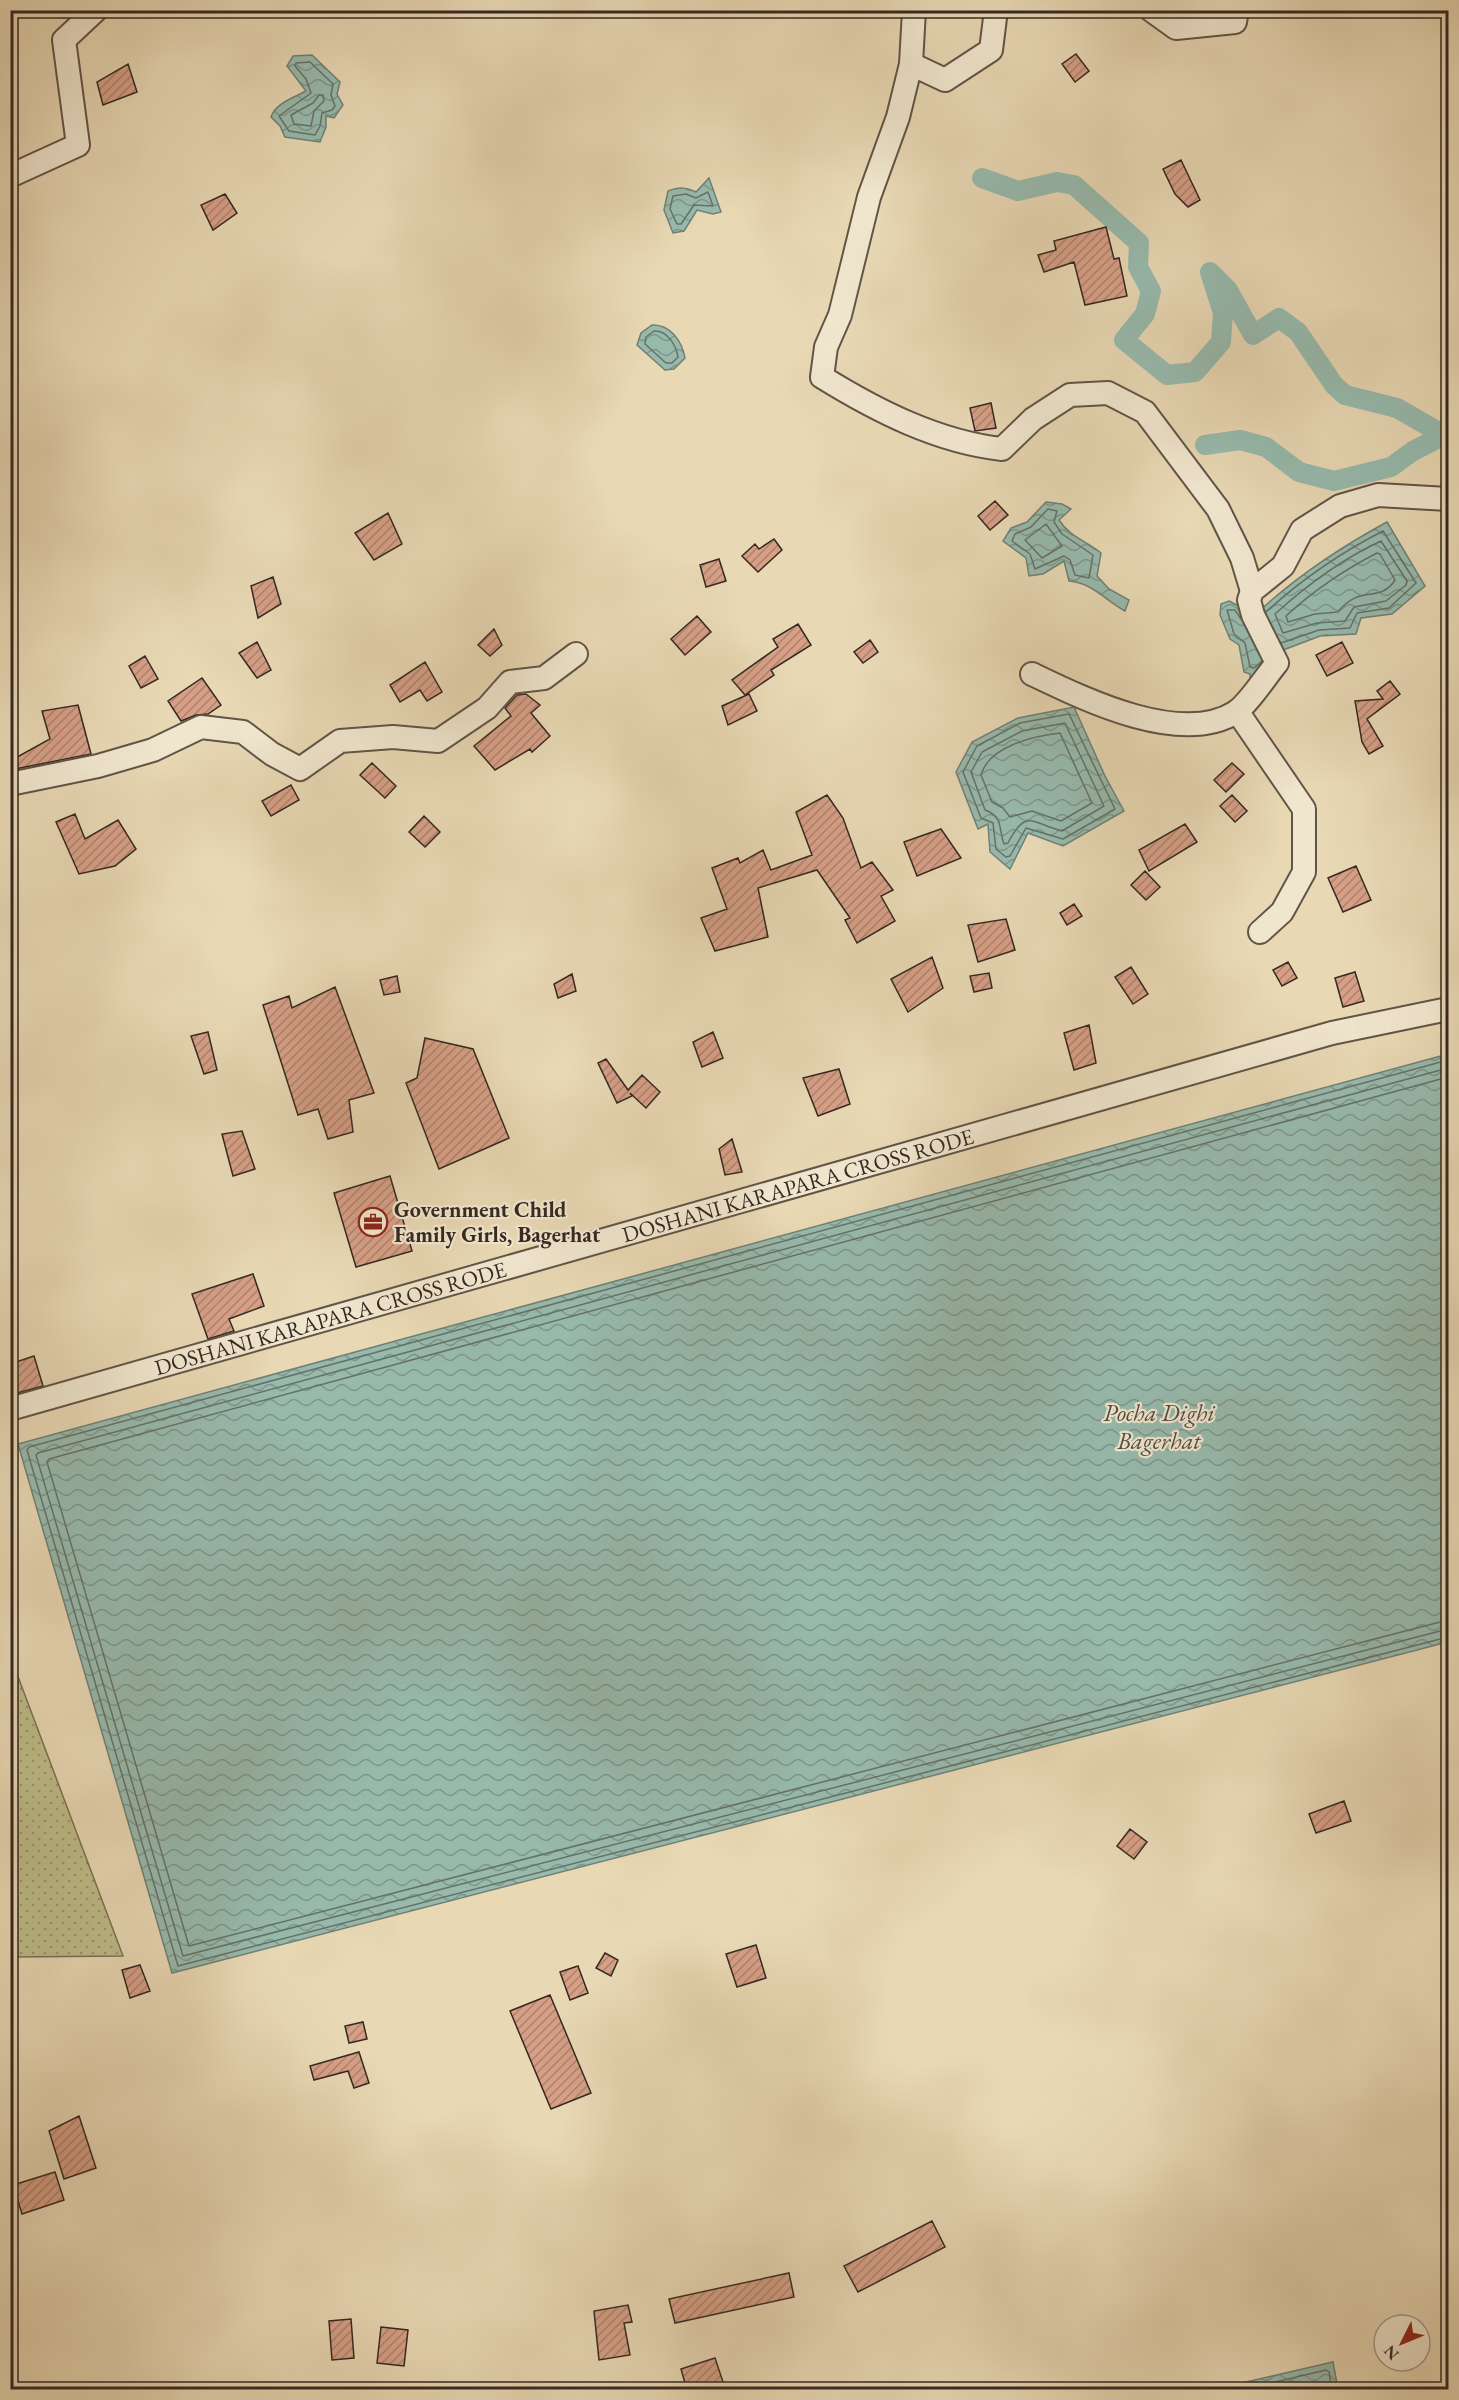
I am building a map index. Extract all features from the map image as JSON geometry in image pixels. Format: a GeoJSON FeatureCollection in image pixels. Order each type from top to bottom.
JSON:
{"type":"FeatureCollection","features":[{"type":"Feature","properties":{"kind":"street"},"geometry":{"type":"LineString","coordinates":[[10,176],[78,145],[64,40],[96,10]]}},
{"type":"Feature","properties":{"kind":"street"},"geometry":{"type":"LineString","coordinates":[[914,10],[911,64],[898,117],[867,206],[840,315],[826,347],[822,377],[871,407],[967,445],[1002,449],[1033,419],[1070,395],[1108,393],[1145,412],[1218,509],[1242,558],[1252,591]]}},
{"type":"Feature","properties":{"kind":"street"},"geometry":{"type":"LineString","coordinates":[[911,64],[945,80],[990,50],[996,10]]}},
{"type":"Feature","properties":{"kind":"street"},"geometry":{"type":"LineString","coordinates":[[1151,10],[1176,27],[1235,22],[1237,10]]}},
{"type":"Feature","properties":{"kind":"street"},"geometry":{"type":"LineString","coordinates":[[1032,674],[1128,714],[1160,722],[1209,724],[1237,711],[1277,663],[1253,615],[1249,600],[1252,591],[1283,566],[1302,530],[1340,506],[1378,495],[1449,499]]}},
{"type":"Feature","properties":{"kind":"street"},"geometry":{"type":"LineString","coordinates":[[10,784],[131,757],[153,750],[201,727],[243,732],[272,754],[300,769],[340,741],[393,737],[438,741],[487,708],[510,682],[544,678],[576,654]]}},
{"type":"Feature","properties":{"kind":"street"},"geometry":{"type":"LineString","coordinates":[[1237,711],[1304,809],[1304,872],[1282,912],[1260,932]]}},
{"type":"Feature","properties":{"kind":"street","name":"DOSHANI KARAPARA CROSS RODE"},"geometry":{"type":"LineString","coordinates":[[10,1409],[1332,1033],[1449,1009]]}},
{"type":"Feature","properties":{"kind":"shaded area"},"geometry":{"type":"Polygon","coordinates":[[[11,1658],[123,1956],[11,1957],[11,1658]]]}},
{"type":"Feature","properties":{"kind":"water"},"geometry":{"type":"Polygon","coordinates":[[[312,55],[340,82],[337,94],[343,105],[334,118],[326,116],[326,127],[320,142],[285,137],[280,126],[271,117],[281,104],[306,91],[287,66],[293,56],[312,55]]]}},
{"type":"Feature","properties":{"kind":"water"},"geometry":{"type":"Polygon","coordinates":[[[709,178],[721,212],[713,214],[697,210],[684,231],[673,233],[664,210],[668,191],[682,188],[696,192],[709,178]]]}},
{"type":"Feature","properties":{"kind":"water"},"geometry":{"type":"Polygon","coordinates":[[[652,325],[664,327],[670,331],[681,346],[685,358],[674,369],[665,370],[637,345],[641,333],[652,325]]]}},
{"type":"Feature","properties":{"kind":"water"},"geometry":{"type":"Polygon","coordinates":[[[1046,502],[1062,504],[1071,509],[1059,520],[1073,535],[1101,553],[1097,576],[1109,589],[1129,600],[1125,611],[1092,588],[1069,581],[1064,561],[1043,574],[1029,576],[1026,558],[1003,541],[1011,528],[1027,522],[1046,502]]]}},
{"type":"Feature","properties":{"kind":"water"},"geometry":{"type":"Polygon","coordinates":[[[1387,522],[1425,586],[1392,614],[1361,618],[1356,634],[1320,636],[1278,652],[1257,613],[1319,563],[1387,522]]]}},
{"type":"Feature","properties":{"kind":"water"},"geometry":{"type":"Polygon","coordinates":[[[1229,601],[1239,606],[1268,663],[1250,680],[1250,674],[1244,672],[1239,645],[1230,639],[1220,615],[1221,604],[1229,601]]]}},
{"type":"Feature","properties":{"kind":"water"},"geometry":{"type":"Polygon","coordinates":[[[1074,707],[1105,776],[1124,811],[1063,846],[1028,833],[1010,869],[990,852],[988,824],[978,829],[956,772],[972,742],[1018,718],[1074,707]]]}},
{"type":"Feature","properties":{"kind":"water","name":"Pocha Dighi Bagerhat"},"geometry":{"type":"Polygon","coordinates":[[[1448,1054],[1448,1642],[172,1973],[18,1444],[1448,1054]]]}},
{"type":"Feature","properties":{"kind":"water"},"geometry":{"type":"Polygon","coordinates":[[[1333,2362],[1338,2389],[1216,2389],[1333,2362]]]}},
{"type":"Feature","properties":{"kind":"building"},"geometry":{"type":"Polygon","coordinates":[[[1076,54],[1089,71],[1075,82],[1062,64],[1076,54]]]}},
{"type":"Feature","properties":{"kind":"building"},"geometry":{"type":"Polygon","coordinates":[[[128,64],[137,92],[103,105],[97,82],[128,64]]]}},
{"type":"Feature","properties":{"kind":"building"},"geometry":{"type":"Polygon","coordinates":[[[1181,160],[1200,200],[1188,207],[1175,194],[1163,169],[1181,160]]]}},
{"type":"Feature","properties":{"kind":"building"},"geometry":{"type":"Polygon","coordinates":[[[225,194],[237,213],[213,230],[201,205],[225,194]]]}},
{"type":"Feature","properties":{"kind":"building"},"geometry":{"type":"Polygon","coordinates":[[[1106,227],[1114,259],[1119,258],[1127,296],[1085,305],[1074,262],[1044,272],[1038,255],[1056,250],[1054,241],[1106,227]]]}},
{"type":"Feature","properties":{"kind":"building"},"geometry":{"type":"Polygon","coordinates":[[[991,403],[996,428],[975,431],[970,408],[991,403]]]}},
{"type":"Feature","properties":{"kind":"building"},"geometry":{"type":"Polygon","coordinates":[[[995,501],[1008,515],[990,530],[978,516],[995,501]]]}},
{"type":"Feature","properties":{"kind":"building"},"geometry":{"type":"Polygon","coordinates":[[[388,513],[402,544],[374,560],[355,533],[388,513]]]}},
{"type":"Feature","properties":{"kind":"building"},"geometry":{"type":"Polygon","coordinates":[[[774,539],[782,550],[758,572],[742,556],[755,544],[759,549],[774,539]]]}},
{"type":"Feature","properties":{"kind":"building"},"geometry":{"type":"Polygon","coordinates":[[[719,559],[726,581],[706,587],[700,565],[719,559]]]}},
{"type":"Feature","properties":{"kind":"building"},"geometry":{"type":"Polygon","coordinates":[[[273,577],[281,604],[258,618],[251,586],[273,577]]]}},
{"type":"Feature","properties":{"kind":"building"},"geometry":{"type":"Polygon","coordinates":[[[697,616],[711,632],[685,655],[671,639],[697,616]]]}},
{"type":"Feature","properties":{"kind":"building"},"geometry":{"type":"Polygon","coordinates":[[[798,624],[811,645],[771,670],[774,675],[745,695],[732,680],[778,647],[773,639],[798,624]]]}},
{"type":"Feature","properties":{"kind":"building"},"geometry":{"type":"Polygon","coordinates":[[[494,629],[502,645],[490,656],[478,645],[494,629]]]}},
{"type":"Feature","properties":{"kind":"building"},"geometry":{"type":"Polygon","coordinates":[[[870,640],[878,652],[863,663],[854,652],[870,640]]]}},
{"type":"Feature","properties":{"kind":"building"},"geometry":{"type":"Polygon","coordinates":[[[257,642],[271,670],[257,678],[239,653],[257,642]]]}},
{"type":"Feature","properties":{"kind":"building"},"geometry":{"type":"Polygon","coordinates":[[[1342,642],[1353,663],[1327,676],[1316,655],[1342,642]]]}},
{"type":"Feature","properties":{"kind":"building"},"geometry":{"type":"Polygon","coordinates":[[[145,656],[158,679],[141,688],[129,666],[145,656]]]}},
{"type":"Feature","properties":{"kind":"building"},"geometry":{"type":"Polygon","coordinates":[[[425,662],[442,692],[427,701],[420,690],[400,702],[390,685],[425,662]]]}},
{"type":"Feature","properties":{"kind":"building"},"geometry":{"type":"Polygon","coordinates":[[[202,678],[221,705],[208,714],[196,715],[181,721],[168,701],[202,678]]]}},
{"type":"Feature","properties":{"kind":"building"},"geometry":{"type":"Polygon","coordinates":[[[1390,681],[1400,694],[1367,719],[1383,746],[1369,754],[1362,742],[1355,701],[1383,699],[1377,691],[1390,681]]]}},
{"type":"Feature","properties":{"kind":"building"},"geometry":{"type":"Polygon","coordinates":[[[526,694],[540,705],[531,713],[550,736],[532,752],[530,749],[495,770],[474,746],[511,716],[505,708],[517,695],[526,694]]]}},
{"type":"Feature","properties":{"kind":"building"},"geometry":{"type":"Polygon","coordinates":[[[749,694],[757,711],[728,725],[722,706],[749,694]]]}},
{"type":"Feature","properties":{"kind":"building"},"geometry":{"type":"Polygon","coordinates":[[[78,705],[91,754],[10,770],[10,761],[50,739],[42,711],[78,705]]]}},
{"type":"Feature","properties":{"kind":"building"},"geometry":{"type":"Polygon","coordinates":[[[372,763],[396,786],[385,798],[360,775],[372,763]]]}},
{"type":"Feature","properties":{"kind":"building"},"geometry":{"type":"Polygon","coordinates":[[[1232,763],[1244,774],[1226,792],[1214,780],[1232,763]]]}},
{"type":"Feature","properties":{"kind":"building"},"geometry":{"type":"Polygon","coordinates":[[[291,785],[299,800],[271,816],[262,801],[291,785]]]}},
{"type":"Feature","properties":{"kind":"building"},"geometry":{"type":"Polygon","coordinates":[[[827,795],[843,818],[861,868],[872,862],[893,890],[881,896],[895,921],[857,943],[845,920],[850,918],[817,870],[758,888],[768,937],[715,951],[701,918],[727,909],[712,868],[738,858],[740,863],[763,850],[771,870],[812,855],[796,812],[827,795]]]}},
{"type":"Feature","properties":{"kind":"building"},"geometry":{"type":"Polygon","coordinates":[[[1232,795],[1247,811],[1235,822],[1220,806],[1232,795]]]}},
{"type":"Feature","properties":{"kind":"building"},"geometry":{"type":"Polygon","coordinates":[[[75,814],[85,839],[118,820],[136,849],[115,866],[79,874],[56,822],[75,814]]]}},
{"type":"Feature","properties":{"kind":"building"},"geometry":{"type":"Polygon","coordinates":[[[424,816],[440,832],[425,847],[409,832],[424,816]]]}},
{"type":"Feature","properties":{"kind":"building"},"geometry":{"type":"Polygon","coordinates":[[[1185,824],[1197,842],[1149,871],[1139,850],[1185,824]]]}},
{"type":"Feature","properties":{"kind":"building"},"geometry":{"type":"Polygon","coordinates":[[[941,829],[961,858],[917,876],[904,842],[941,829]]]}},
{"type":"Feature","properties":{"kind":"building"},"geometry":{"type":"Polygon","coordinates":[[[1356,866],[1371,900],[1343,912],[1328,878],[1356,866]]]}},
{"type":"Feature","properties":{"kind":"building"},"geometry":{"type":"Polygon","coordinates":[[[1145,871],[1160,887],[1146,900],[1131,885],[1145,871]]]}},
{"type":"Feature","properties":{"kind":"building"},"geometry":{"type":"Polygon","coordinates":[[[1074,904],[1082,916],[1067,925],[1060,913],[1074,904]]]}},
{"type":"Feature","properties":{"kind":"building"},"geometry":{"type":"Polygon","coordinates":[[[1006,919],[1015,950],[978,962],[968,925],[1006,919]]]}},
{"type":"Feature","properties":{"kind":"building"},"geometry":{"type":"Polygon","coordinates":[[[932,957],[943,988],[908,1012],[891,979],[932,957]]]}},
{"type":"Feature","properties":{"kind":"building"},"geometry":{"type":"Polygon","coordinates":[[[1288,962],[1297,978],[1282,986],[1273,970],[1288,962]]]}},
{"type":"Feature","properties":{"kind":"building"},"geometry":{"type":"Polygon","coordinates":[[[1131,967],[1148,994],[1133,1004],[1115,977],[1131,967]]]}},
{"type":"Feature","properties":{"kind":"building"},"geometry":{"type":"Polygon","coordinates":[[[1355,972],[1364,1001],[1343,1007],[1335,978],[1355,972]]]}},
{"type":"Feature","properties":{"kind":"building"},"geometry":{"type":"Polygon","coordinates":[[[989,973],[992,988],[974,992],[970,976],[989,973]]]}},
{"type":"Feature","properties":{"kind":"building"},"geometry":{"type":"Polygon","coordinates":[[[572,974],[576,991],[558,998],[554,984],[572,974]]]}},
{"type":"Feature","properties":{"kind":"building"},"geometry":{"type":"Polygon","coordinates":[[[397,976],[400,992],[384,995],[380,980],[397,976]]]}},
{"type":"Feature","properties":{"kind":"building"},"geometry":{"type":"Polygon","coordinates":[[[335,987],[374,1093],[349,1100],[353,1132],[328,1139],[318,1109],[298,1115],[263,1005],[289,996],[292,1008],[335,987]]]}},
{"type":"Feature","properties":{"kind":"building"},"geometry":{"type":"Polygon","coordinates":[[[1089,1025],[1096,1063],[1074,1070],[1064,1033],[1089,1025]]]}},
{"type":"Feature","properties":{"kind":"building"},"geometry":{"type":"Polygon","coordinates":[[[208,1032],[217,1070],[204,1074],[191,1036],[208,1032]]]}},
{"type":"Feature","properties":{"kind":"building"},"geometry":{"type":"Polygon","coordinates":[[[713,1032],[723,1058],[702,1067],[693,1042],[713,1032]]]}},
{"type":"Feature","properties":{"kind":"building"},"geometry":{"type":"Polygon","coordinates":[[[425,1038],[473,1049],[509,1138],[439,1169],[406,1083],[417,1078],[425,1038]]]}},
{"type":"Feature","properties":{"kind":"building"},"geometry":{"type":"Polygon","coordinates":[[[606,1059],[628,1090],[642,1075],[660,1092],[646,1108],[630,1093],[632,1096],[617,1103],[598,1063],[606,1059]]]}},
{"type":"Feature","properties":{"kind":"building"},"geometry":{"type":"Polygon","coordinates":[[[839,1069],[850,1104],[818,1116],[803,1078],[839,1069]]]}},
{"type":"Feature","properties":{"kind":"building"},"geometry":{"type":"Polygon","coordinates":[[[242,1131],[255,1169],[233,1176],[222,1134],[242,1131]]]}},
{"type":"Feature","properties":{"kind":"building"},"geometry":{"type":"Polygon","coordinates":[[[732,1139],[742,1172],[725,1175],[719,1149],[732,1139]]]}},
{"type":"Feature","properties":{"kind":"building","name":"Government Child Family Girls, Bagerhat"},"geometry":{"type":"Polygon","coordinates":[[[390,1176],[412,1251],[356,1267],[334,1193],[390,1176]]]}},
{"type":"Feature","properties":{"kind":"building"},"geometry":{"type":"Polygon","coordinates":[[[253,1274],[264,1306],[229,1319],[234,1331],[208,1339],[192,1294],[253,1274]]]}},
{"type":"Feature","properties":{"kind":"building"},"geometry":{"type":"Polygon","coordinates":[[[34,1356],[43,1386],[10,1395],[10,1364],[34,1356]]]}},
{"type":"Feature","properties":{"kind":"building"},"geometry":{"type":"Polygon","coordinates":[[[1344,1801],[1351,1821],[1316,1833],[1309,1814],[1344,1801]]]}},
{"type":"Feature","properties":{"kind":"building"},"geometry":{"type":"Polygon","coordinates":[[[1130,1829],[1147,1842],[1134,1859],[1117,1846],[1130,1829]]]}},
{"type":"Feature","properties":{"kind":"building"},"geometry":{"type":"Polygon","coordinates":[[[756,1945],[766,1978],[737,1987],[726,1954],[756,1945]]]}},
{"type":"Feature","properties":{"kind":"building"},"geometry":{"type":"Polygon","coordinates":[[[605,1953],[618,1960],[611,1976],[596,1968],[605,1953]]]}},
{"type":"Feature","properties":{"kind":"building"},"geometry":{"type":"Polygon","coordinates":[[[140,1965],[150,1991],[130,1998],[122,1970],[140,1965]]]}},
{"type":"Feature","properties":{"kind":"building"},"geometry":{"type":"Polygon","coordinates":[[[578,1966],[588,1993],[570,2000],[560,1972],[578,1966]]]}},
{"type":"Feature","properties":{"kind":"building"},"geometry":{"type":"Polygon","coordinates":[[[550,1995],[591,2093],[551,2109],[510,2011],[550,1995]]]}},
{"type":"Feature","properties":{"kind":"building"},"geometry":{"type":"Polygon","coordinates":[[[363,2022],[367,2039],[349,2043],[345,2026],[363,2022]]]}},
{"type":"Feature","properties":{"kind":"building"},"geometry":{"type":"Polygon","coordinates":[[[359,2052],[369,2083],[354,2088],[348,2071],[314,2080],[310,2066],[359,2052]]]}},
{"type":"Feature","properties":{"kind":"building"},"geometry":{"type":"Polygon","coordinates":[[[79,2116],[96,2168],[64,2179],[49,2131],[79,2116]]]}},
{"type":"Feature","properties":{"kind":"building"},"geometry":{"type":"Polygon","coordinates":[[[55,2172],[64,2200],[22,2214],[13,2185],[55,2172]]]}},
{"type":"Feature","properties":{"kind":"building"},"geometry":{"type":"Polygon","coordinates":[[[932,2221],[945,2247],[858,2292],[844,2266],[932,2221]]]}},
{"type":"Feature","properties":{"kind":"building"},"geometry":{"type":"Polygon","coordinates":[[[789,2273],[794,2297],[675,2323],[669,2299],[789,2273]]]}},
{"type":"Feature","properties":{"kind":"building"},"geometry":{"type":"Polygon","coordinates":[[[628,2305],[632,2322],[624,2323],[630,2355],[599,2360],[594,2311],[628,2305]]]}},
{"type":"Feature","properties":{"kind":"building"},"geometry":{"type":"Polygon","coordinates":[[[351,2319],[354,2358],[332,2360],[329,2321],[351,2319]]]}},
{"type":"Feature","properties":{"kind":"building"},"geometry":{"type":"Polygon","coordinates":[[[381,2327],[408,2330],[404,2366],[377,2363],[381,2327]]]}},
{"type":"Feature","properties":{"kind":"building"},"geometry":{"type":"Polygon","coordinates":[[[715,2358],[724,2385],[709,2390],[687,2390],[681,2369],[715,2358]]]}},
{"type":"Feature","properties":{"kind":"waterway"},"geometry":{"type":"LineString","coordinates":[[982,178],[1018,191],[1057,182],[1074,185],[1139,243],[1138,267],[1151,291],[1145,314],[1124,340],[1167,375],[1195,372],[1221,342],[1223,313],[1210,272],[1228,290],[1253,335],[1279,318],[1298,332],[1334,385],[1345,395],[1397,408],[1444,435],[1413,451],[1391,467],[1334,481],[1299,472],[1266,447],[1240,440],[1205,445]]}},
{"type":"Feature","properties":{"kind":"place","name":"Government Child Family Girls, Bagerhat"},"geometry":{"type":"Point","coordinates":[373,1222]}}]}
